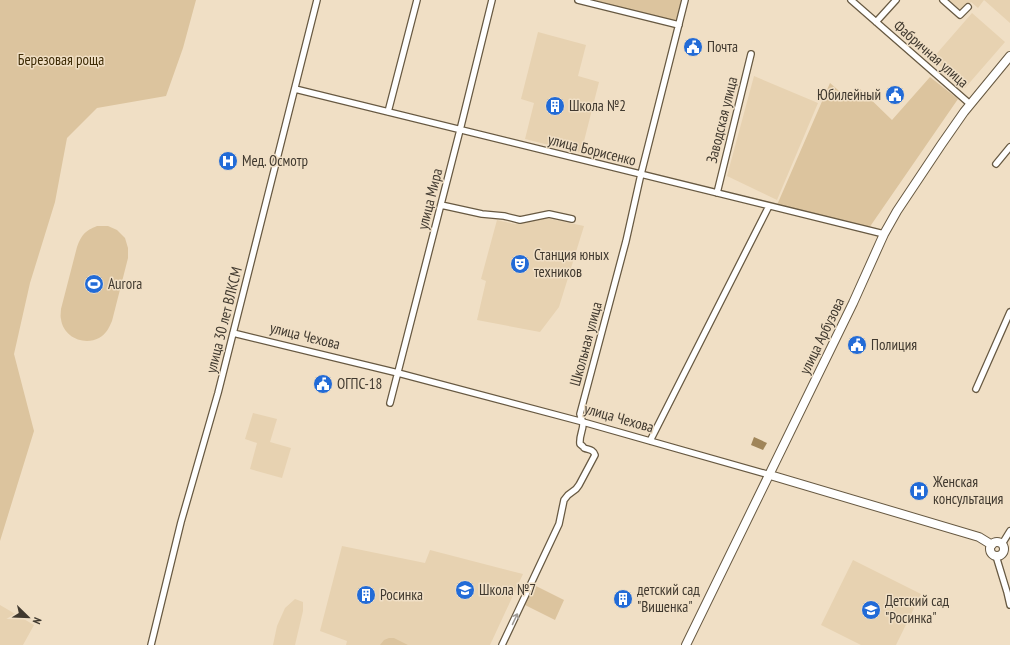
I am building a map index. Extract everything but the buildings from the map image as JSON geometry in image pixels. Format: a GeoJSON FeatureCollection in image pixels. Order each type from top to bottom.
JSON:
{"type":"FeatureCollection","features":[{"type":"Feature","properties":{"kind":"street","name":"улица 30 лет ВЛКСМ"},"geometry":{"type":"LineString","coordinates":[[151,645],[181,522],[234,333],[317,0]]}},
{"type":"Feature","properties":{"kind":"street"},"geometry":{"type":"LineString","coordinates":[[388,112],[417,0]]}},
{"type":"Feature","properties":{"kind":"street","name":"улица Мира"},"geometry":{"type":"LineString","coordinates":[[390,403],[492,0]]}},
{"type":"Feature","properties":{"kind":"street"},"geometry":{"type":"LineString","coordinates":[[578,0],[679,25]]}},
{"type":"Feature","properties":{"kind":"street","name":"Школьная улица"},"geometry":{"type":"LineString","coordinates":[[502,645],[559,524],[564,500],[579,485],[595,455],[592,450],[584,448],[580,444],[579,439],[583,422],[580,414],[626,241],[641,174],[685,0]]}},
{"type":"Feature","properties":{"kind":"street","name":"Фабричная улица"},"geometry":{"type":"LineString","coordinates":[[851,0],[970,104]]}},
{"type":"Feature","properties":{"kind":"street","name":"Фабричная улица"},"geometry":{"type":"LineString","coordinates":[[876,22],[896,0]]}},
{"type":"Feature","properties":{"kind":"street"},"geometry":{"type":"LineString","coordinates":[[943,0],[960,15],[968,7]]}},
{"type":"Feature","properties":{"kind":"street","name":"Заводская улица"},"geometry":{"type":"LineString","coordinates":[[717,193],[751,54]]}},
{"type":"Feature","properties":{"kind":"street","name":"улица Арбузова"},"geometry":{"type":"LineString","coordinates":[[686,645],[853,304],[884,234],[918,178],[970,104],[1010,56]]}},
{"type":"Feature","properties":{"kind":"street","name":"улица Борисенко"},"geometry":{"type":"LineString","coordinates":[[295,89],[884,234]]}},
{"type":"Feature","properties":{"kind":"street"},"geometry":{"type":"LineString","coordinates":[[996,164],[1010,147]]}},
{"type":"Feature","properties":{"kind":"street"},"geometry":{"type":"LineString","coordinates":[[441,205],[520,220],[550,214],[572,219]]}},
{"type":"Feature","properties":{"kind":"street"},"geometry":{"type":"LineString","coordinates":[[650,441],[769,206]]}},
{"type":"Feature","properties":{"kind":"street"},"geometry":{"type":"LineString","coordinates":[[976,389],[1010,312]]}},
{"type":"Feature","properties":{"kind":"street","name":"улица Чехова"},"geometry":{"type":"LineString","coordinates":[[234,333],[398,373],[583,422],[770,475],[979,537],[992,544]]}},
{"type":"Feature","properties":{"kind":"street"},"geometry":{"type":"LineString","coordinates":[[1010,531],[1003,552],[994,556],[990,552],[990,546],[994,542],[1000,542],[1003,552],[1007,592],[1010,605]]}},
{"type":"Feature","properties":{"kind":"shaded area"},"geometry":{"type":"Polygon","coordinates":[[[949,0],[984,0],[978,8],[971,2],[962,11],[949,0]]]}},
{"type":"Feature","properties":{"kind":"shaded area"},"geometry":{"type":"Polygon","coordinates":[[[984,0],[1010,0],[1010,23],[984,0]]]}},
{"type":"Feature","properties":{"kind":"shaded area"},"geometry":{"type":"Polygon","coordinates":[[[972,13],[1005,42],[965,88],[932,59],[972,13]]]}},
{"type":"Feature","properties":{"kind":"shaded area"},"geometry":{"type":"Polygon","coordinates":[[[538,32],[586,45],[578,76],[599,82],[581,153],[525,139],[534,103],[521,99],[538,32]]]}},
{"type":"Feature","properties":{"kind":"shaded area"},"geometry":{"type":"Polygon","coordinates":[[[754,76],[818,103],[777,200],[727,176],[754,76]]]}},
{"type":"Feature","properties":{"kind":"shaded area"},"geometry":{"type":"Polygon","coordinates":[[[546,218],[584,226],[559,307],[540,332],[477,320],[486,281],[481,279],[497,220],[515,224],[546,218]]]}},
{"type":"Feature","properties":{"kind":"shaded area"},"geometry":{"type":"Polygon","coordinates":[[[253,413],[277,419],[270,442],[291,448],[282,478],[250,469],[257,443],[245,439],[253,413]]]}},
{"type":"Feature","properties":{"kind":"shaded area"},"geometry":{"type":"Polygon","coordinates":[[[754,437],[767,443],[763,450],[751,445],[754,437]]]}},
{"type":"Feature","properties":{"kind":"shaded area"},"geometry":{"type":"Polygon","coordinates":[[[342,546],[425,563],[430,550],[523,574],[490,645],[346,645],[347,641],[320,631],[342,546]]]}},
{"type":"Feature","properties":{"kind":"shaded area","name":"Детский сад \"Росинка\""},"geometry":{"type":"Polygon","coordinates":[[[853,560],[921,594],[896,645],[861,645],[821,625],[853,560]]]}},
{"type":"Feature","properties":{"kind":"shaded area"},"geometry":{"type":"Polygon","coordinates":[[[295,599],[303,602],[303,611],[295,645],[273,645],[277,626],[285,608],[295,599]]]}},
{"type":"Feature","properties":{"kind":"shaded area"},"geometry":{"type":"Polygon","coordinates":[[[0,605],[34,625],[23,645],[0,645],[0,605]]]}},
{"type":"Feature","properties":{"kind":"green space","name":"Березовая роща"},"geometry":{"type":"Polygon","coordinates":[[[0,0],[196,0],[183,48],[166,96],[97,108],[67,138],[55,202],[30,283],[14,354],[34,431],[0,541],[0,0]]]}},
{"type":"Feature","properties":{"kind":"green space"},"geometry":{"type":"Polygon","coordinates":[[[590,0],[682,0],[677,22],[590,0]]]}},
{"type":"Feature","properties":{"kind":"green space"},"geometry":{"type":"Polygon","coordinates":[[[930,77],[958,99],[869,228],[777,205],[830,83],[846,97],[860,89],[892,120],[930,77]]]}},
{"type":"Feature","properties":{"kind":"green space","name":"Aurora"},"geometry":{"type":"Polygon","coordinates":[[[97,226],[108,226],[117,230],[125,238],[128,248],[128,258],[112,321],[104,335],[87,341],[75,338],[66,331],[61,318],[61,309],[77,247],[82,236],[97,226]]]}},
{"type":"Feature","properties":{"kind":"green space"},"geometry":{"type":"Polygon","coordinates":[[[534,585],[564,600],[555,620],[525,605],[534,585]]]}},
{"type":"Feature","properties":{"kind":"green space"},"geometry":{"type":"Polygon","coordinates":[[[394,638],[408,645],[380,645],[384,640],[394,638]]]}},
{"type":"Feature","properties":{"kind":"place","name":"Почта"},"geometry":{"type":"Point","coordinates":[693,47]}},
{"type":"Feature","properties":{"kind":"place","name":"Юбилейный"},"geometry":{"type":"Point","coordinates":[895,95]}},
{"type":"Feature","properties":{"kind":"place","name":"Школа №2"},"geometry":{"type":"Point","coordinates":[555,106]}},
{"type":"Feature","properties":{"kind":"place","name":"Мед. Осмотр"},"geometry":{"type":"Point","coordinates":[228,161]}},
{"type":"Feature","properties":{"kind":"place","name":"Станция юных техников"},"geometry":{"type":"Point","coordinates":[520,264]}},
{"type":"Feature","properties":{"kind":"place","name":"Aurora"},"geometry":{"type":"Point","coordinates":[94,284]}},
{"type":"Feature","properties":{"kind":"place","name":"Полиция"},"geometry":{"type":"Point","coordinates":[857,345]}},
{"type":"Feature","properties":{"kind":"place","name":"ОГПС-18"},"geometry":{"type":"Point","coordinates":[323,384]}},
{"type":"Feature","properties":{"kind":"place","name":"Женская консультация"},"geometry":{"type":"Point","coordinates":[919,491]}},
{"type":"Feature","properties":{"kind":"place","name":"Школа №7"},"geometry":{"type":"Point","coordinates":[465,590]}},
{"type":"Feature","properties":{"kind":"place","name":"Росинка"},"geometry":{"type":"Point","coordinates":[366,595]}},
{"type":"Feature","properties":{"kind":"place","name":"детский сад \"Вишенка\""},"geometry":{"type":"Point","coordinates":[623,599]}},
{"type":"Feature","properties":{"kind":"place","name":"Детский сад \"Росинка\""},"geometry":{"type":"Point","coordinates":[871,610]}}]}
